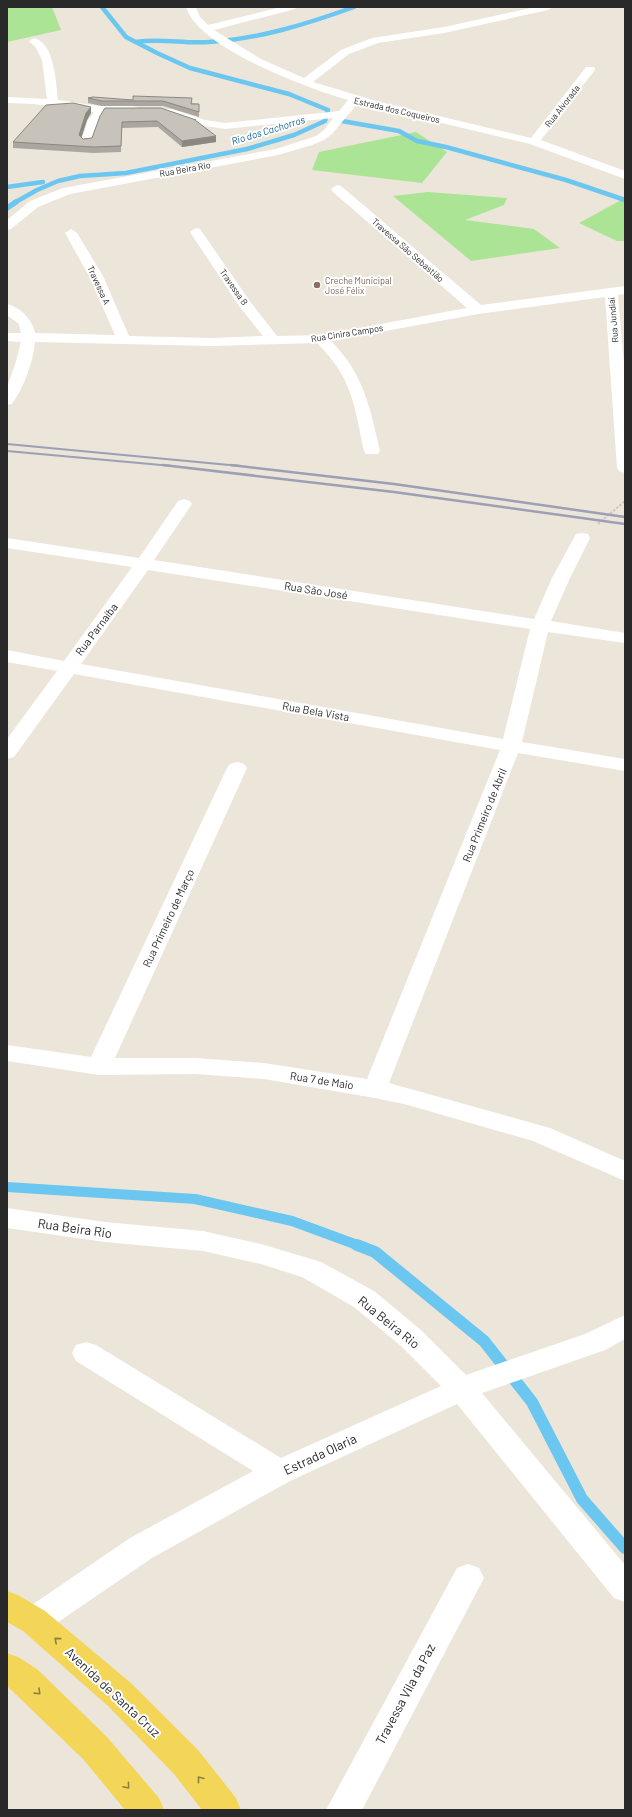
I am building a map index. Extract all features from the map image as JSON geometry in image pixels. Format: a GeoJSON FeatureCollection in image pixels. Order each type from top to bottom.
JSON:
{"type":"FeatureCollection","features":[{"type":"Feature","properties":{"kind":"main road","name":"Avenida de Santa Cruz"},"geometry":{"type":"LineString","coordinates":[[20,1613],[120,1695],[186,1762],[224,1810]]}},
{"type":"Feature","properties":{"kind":"main road"},"geometry":{"type":"LineString","coordinates":[[7,1668],[25,1680],[95,1748],[147,1810]]}},
{"type":"Feature","properties":{"kind":"street","name":"Estrada dos Coqueiros"},"geometry":{"type":"LineString","coordinates":[[191,7],[194,17],[206,29],[264,66],[305,83],[354,100],[534,142],[625,175]]}},
{"type":"Feature","properties":{"kind":"street"},"geometry":{"type":"LineString","coordinates":[[206,29],[292,7]]}},
{"type":"Feature","properties":{"kind":"street"},"geometry":{"type":"LineString","coordinates":[[305,83],[345,52],[376,40],[444,30],[548,7]]}},
{"type":"Feature","properties":{"kind":"street"},"geometry":{"type":"LineString","coordinates":[[34,41],[40,46],[45,54],[54,102]]}},
{"type":"Feature","properties":{"kind":"street","name":"Rua Alvorada"},"geometry":{"type":"LineString","coordinates":[[534,142],[590,69]]}},
{"type":"Feature","properties":{"kind":"street"},"geometry":{"type":"LineString","coordinates":[[115,110],[122,97]]}},
{"type":"Feature","properties":{"kind":"street"},"geometry":{"type":"LineString","coordinates":[[7,100],[54,102],[102,110],[144,109]]}},
{"type":"Feature","properties":{"kind":"street","name":"Rua Beira Rio"},"geometry":{"type":"LineString","coordinates":[[7,226],[34,204],[67,191],[278,152],[320,138],[328,132],[338,117],[354,100]]}},
{"type":"Feature","properties":{"kind":"street"},"geometry":{"type":"LineString","coordinates":[[88,142],[94,120],[102,110]]}},
{"type":"Feature","properties":{"kind":"street"},"geometry":{"type":"LineString","coordinates":[[158,110],[171,112],[203,123],[225,126],[314,116],[338,117]]}},
{"type":"Feature","properties":{"kind":"street","name":"Travessa São Sebastião"},"geometry":{"type":"LineString","coordinates":[[338,189],[478,310]]}},
{"type":"Feature","properties":{"kind":"street","name":"Travessa B"},"geometry":{"type":"LineString","coordinates":[[196,232],[244,303],[274,341]]}},
{"type":"Feature","properties":{"kind":"street","name":"Travessa A"},"geometry":{"type":"LineString","coordinates":[[71,233],[96,276],[123,338]]}},
{"type":"Feature","properties":{"kind":"street","name":"Rua Cinira Campos"},"geometry":{"type":"LineString","coordinates":[[18,337],[123,338],[210,342],[320,339],[478,310],[618,292]]}},
{"type":"Feature","properties":{"kind":"street","name":"Rua Jundiaí"},"geometry":{"type":"LineString","coordinates":[[618,292],[625,468]]}},
{"type":"Feature","properties":{"kind":"street"},"geometry":{"type":"LineString","coordinates":[[7,308],[22,320],[27,327],[18,337],[21,372],[7,401]]}},
{"type":"Feature","properties":{"kind":"street"},"geometry":{"type":"LineString","coordinates":[[320,339],[339,358],[350,374],[356,388],[372,451]]}},
{"type":"Feature","properties":{"kind":"street","name":"Rua Parnaíba"},"geometry":{"type":"LineString","coordinates":[[7,753],[68,666],[145,563],[184,504]]}},
{"type":"Feature","properties":{"kind":"street","name":"Rua Primeiro de Abril"},"geometry":{"type":"LineString","coordinates":[[376,1089],[511,746],[540,626],[561,578],[582,538]]}},
{"type":"Feature","properties":{"kind":"street","name":"Rua São José"},"geometry":{"type":"LineString","coordinates":[[7,542],[625,638]]}},
{"type":"Feature","properties":{"kind":"street","name":"Rua Bela Vista"},"geometry":{"type":"LineString","coordinates":[[7,656],[625,765]]}},
{"type":"Feature","properties":{"kind":"street","name":"Rua Primeiro de Março"},"geometry":{"type":"LineString","coordinates":[[99,1067],[237,768]]}},
{"type":"Feature","properties":{"kind":"street","name":"Rua 7 de Maio"},"geometry":{"type":"LineString","coordinates":[[7,1053],[99,1067],[196,1066],[264,1071],[376,1089],[541,1134],[625,1172]]}},
{"type":"Feature","properties":{"kind":"street","name":"Rua Beira Rio"},"geometry":{"type":"LineString","coordinates":[[7,1218],[105,1232],[203,1240],[261,1254],[311,1269],[364,1299],[471,1385],[625,1588]]}},
{"type":"Feature","properties":{"kind":"street","name":"Estrada Olaria"},"geometry":{"type":"LineString","coordinates":[[20,1613],[280,1472],[471,1385],[595,1342],[625,1326]]}},
{"type":"Feature","properties":{"kind":"street"},"geometry":{"type":"LineString","coordinates":[[86,1353],[280,1472]]}},
{"type":"Feature","properties":{"kind":"street","name":"Travessa Vila da Paz"},"geometry":{"type":"LineString","coordinates":[[343,1810],[468,1578]]}},
{"type":"Feature","properties":{"kind":"path"},"geometry":{"type":"LineString","coordinates":[[582,538],[615,508],[624,502]]}},
{"type":"Feature","properties":{"kind":"green space"},"geometry":{"type":"Polygon","coordinates":[[[7,7],[52,7],[61,30],[7,42],[7,7]]]}},
{"type":"Feature","properties":{"kind":"green space"},"geometry":{"type":"Polygon","coordinates":[[[416,132],[447,152],[422,183],[312,170],[319,152],[416,132]]]}},
{"type":"Feature","properties":{"kind":"green space"},"geometry":{"type":"Polygon","coordinates":[[[428,192],[507,198],[504,205],[465,220],[534,229],[560,248],[471,261],[393,196],[428,192]]]}},
{"type":"Feature","properties":{"kind":"green space"},"geometry":{"type":"Polygon","coordinates":[[[625,198],[625,241],[617,241],[579,223],[625,198]]]}},
{"type":"Feature","properties":{"kind":"building"},"geometry":{"type":"Polygon","coordinates":[[[133,96],[192,98],[191,104],[199,104],[199,112],[163,101],[102,101],[88,98],[93,97],[133,100],[133,96]]]}},
{"type":"Feature","properties":{"kind":"building"},"geometry":{"type":"Polygon","coordinates":[[[73,103],[91,107],[86,113],[79,135],[83,139],[92,138],[100,116],[105,108],[161,108],[196,120],[216,136],[182,141],[157,121],[122,122],[121,146],[93,147],[13,142],[46,105],[73,103]]]}},
{"type":"Feature","properties":{"kind":"waterway","name":"Rio dos Cachorros"},"geometry":{"type":"LineString","coordinates":[[14,203],[37,190],[58,181],[80,176],[126,173],[247,149],[294,135],[325,121],[328,110],[289,94],[190,68],[157,53],[126,37],[102,7]]}},
{"type":"Feature","properties":{"kind":"waterway"},"geometry":{"type":"LineString","coordinates":[[136,42],[200,42],[246,38],[301,25],[354,7]]}},
{"type":"Feature","properties":{"kind":"waterway"},"geometry":{"type":"LineString","coordinates":[[333,114],[342,121],[399,131],[417,141],[446,147],[566,180],[625,200]]}},
{"type":"Feature","properties":{"kind":"waterway"},"geometry":{"type":"LineString","coordinates":[[7,187],[43,182]]}},
{"type":"Feature","properties":{"kind":"waterway","name":"Rio dos Cachorros"},"geometry":{"type":"LineString","coordinates":[[7,208],[16,202]]}},
{"type":"Feature","properties":{"kind":"waterway"},"geometry":{"type":"LineString","coordinates":[[7,1187],[195,1199],[292,1221],[360,1246]]}},
{"type":"Feature","properties":{"kind":"waterway"},"geometry":{"type":"LineString","coordinates":[[357,1245],[375,1252],[484,1341],[532,1402],[582,1499],[625,1548]]}},
{"type":"Feature","properties":{"kind":"railway"},"geometry":{"type":"LineString","coordinates":[[7,444],[238,466]]}},
{"type":"Feature","properties":{"kind":"railway"},"geometry":{"type":"LineString","coordinates":[[7,451],[170,466]]}},
{"type":"Feature","properties":{"kind":"railway"},"geometry":{"type":"LineString","coordinates":[[163,465],[170,466]]}},
{"type":"Feature","properties":{"kind":"railway"},"geometry":{"type":"LineString","coordinates":[[231,465],[238,466]]}},
{"type":"Feature","properties":{"kind":"railway"},"geometry":{"type":"LineString","coordinates":[[170,466],[394,492],[625,524]]}},
{"type":"Feature","properties":{"kind":"railway"},"geometry":{"type":"LineString","coordinates":[[238,466],[394,484],[625,517]]}},
{"type":"Feature","properties":{"kind":"place","name":"Creche Municipal José Félix"},"geometry":{"type":"Point","coordinates":[317,285]}}]}
